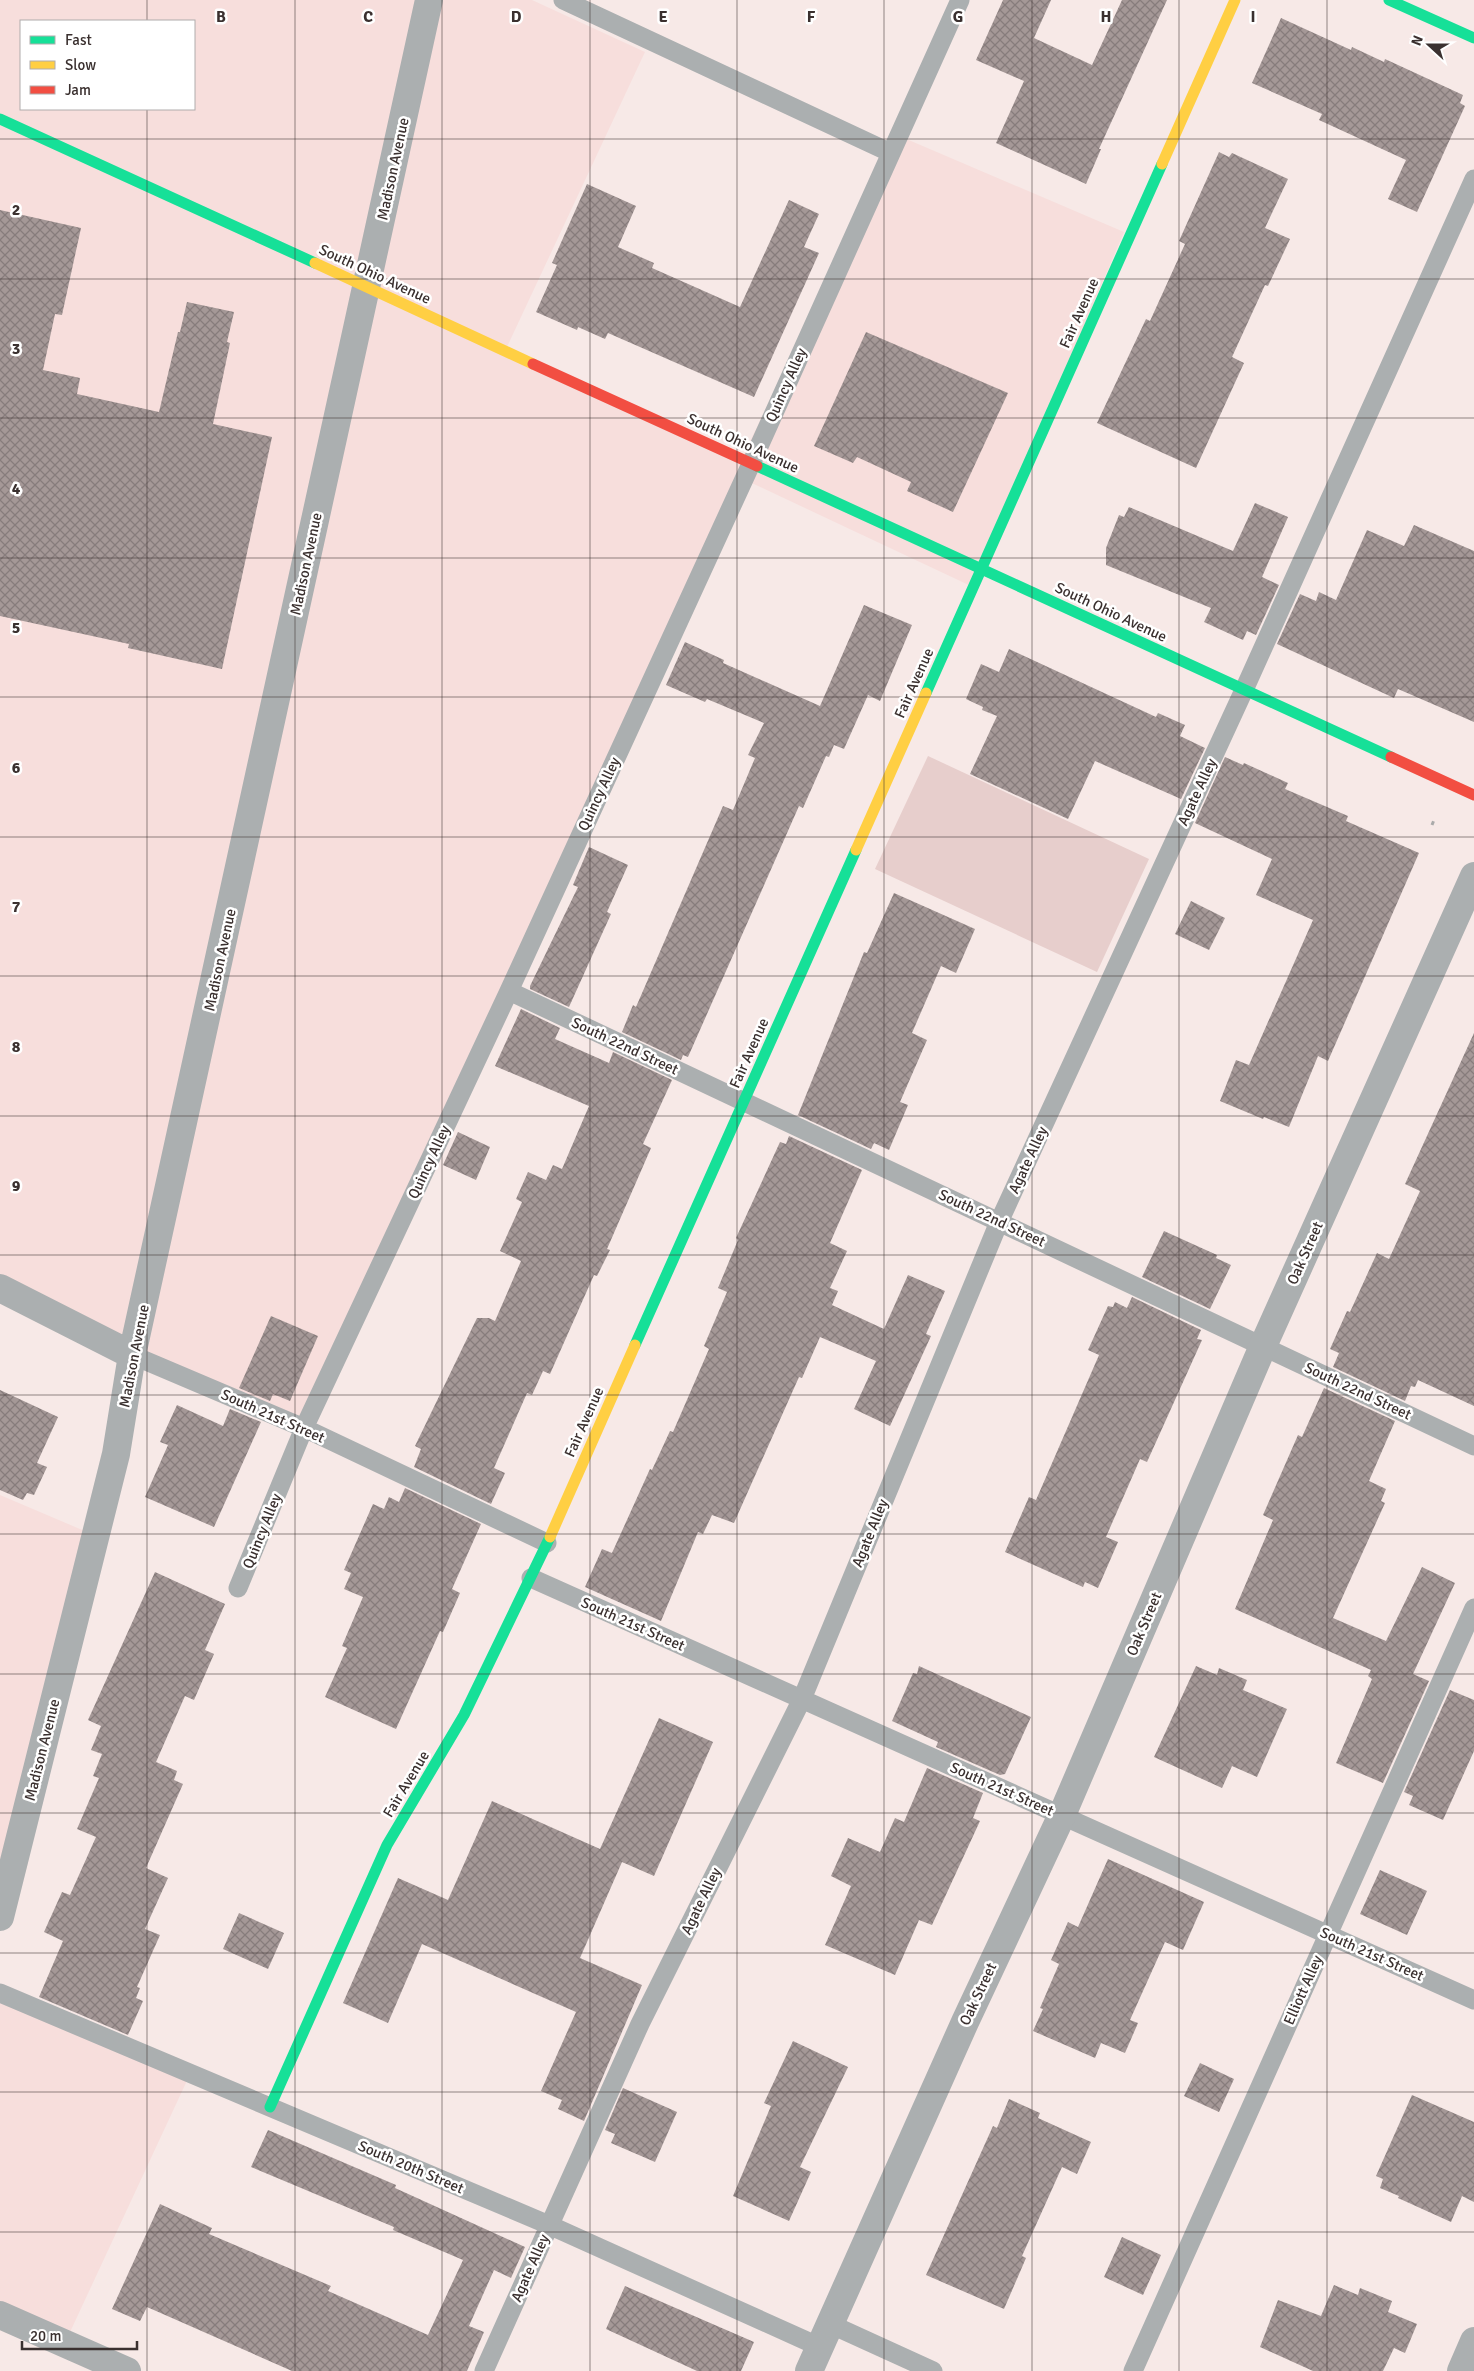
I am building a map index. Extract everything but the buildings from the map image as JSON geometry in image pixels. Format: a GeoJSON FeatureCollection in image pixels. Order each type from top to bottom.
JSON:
{"type":"FeatureCollection","features":[{"type":"Feature","properties":{"kind":"street","name":"Madison Avenue"},"geometry":{"type":"LineString","coordinates":[[0,1917],[116,1454],[132,1355],[429,0]]}},
{"type":"Feature","properties":{"kind":"street","name":"Fair Avenue"},"geometry":{"type":"LineString","coordinates":[[270,2107],[387,1845],[464,1715],[531,1578],[1235,0]]}},
{"type":"Feature","properties":{"kind":"street"},"geometry":{"type":"LineString","coordinates":[[1389,0],[1414,5],[1474,38]]}},
{"type":"Feature","properties":{"kind":"street","name":"South Ohio Avenue"},"geometry":{"type":"LineString","coordinates":[[0,119],[1474,795]]}},
{"type":"Feature","properties":{"kind":"street","name":"Oak Street"},"geometry":{"type":"LineString","coordinates":[[820,2347],[965,2022],[1062,1815],[1263,1346],[1474,876]]}},
{"type":"Feature","properties":{"kind":"street","name":"South 21st Street"},"geometry":{"type":"LineString","coordinates":[[0,1288],[132,1355]]}},
{"type":"Feature","properties":{"kind":"street"},"geometry":{"type":"LineString","coordinates":[[2,2320],[127,2371]]}},
{"type":"Feature","properties":{"kind":"street"},"geometry":{"type":"LineString","coordinates":[[1461,2371],[1474,2341]]}},
{"type":"Feature","properties":{"kind":"lane"},"geometry":{"type":"LineString","coordinates":[[563,0],[891,153]]}},
{"type":"Feature","properties":{"kind":"lane","name":"Quincy Alley"},"geometry":{"type":"LineString","coordinates":[[238,1588],[304,1428],[509,991],[751,464],[960,0]]}},
{"type":"Feature","properties":{"kind":"lane","name":"Agate Alley"},"geometry":{"type":"LineString","coordinates":[[484,2371],[640,2024],[802,1699],[999,1222],[1244,690],[1474,178]]}},
{"type":"Feature","properties":{"kind":"lane","name":"South 22nd Street"},"geometry":{"type":"LineString","coordinates":[[509,991],[1474,1446]]}},
{"type":"Feature","properties":{"kind":"lane","name":"South 21st Street"},"geometry":{"type":"LineString","coordinates":[[132,1355],[304,1428],[547,1543]]}},
{"type":"Feature","properties":{"kind":"lane","name":"South 21st Street"},"geometry":{"type":"LineString","coordinates":[[531,1578],[1474,2000]]}},
{"type":"Feature","properties":{"kind":"lane","name":"Elliott Alley"},"geometry":{"type":"LineString","coordinates":[[1133,2371],[1474,1608]]}},
{"type":"Feature","properties":{"kind":"lane","name":"South 20th Street"},"geometry":{"type":"LineString","coordinates":[[0,1993],[549,2226],[820,2347],[933,2371]]}},
{"type":"Feature","properties":{"kind":"path"},"geometry":{"type":"LineString","coordinates":[[1432,825],[1434,820]]}},
{"type":"Feature","properties":{"kind":"shaded area"},"geometry":{"type":"Polygon","coordinates":[[[0,0],[532,0],[645,52],[506,349],[744,454],[897,135],[1124,232],[973,587],[739,477],[307,1438],[0,1292],[0,0]]]}},
{"type":"Feature","properties":{"kind":"shaded area"},"geometry":{"type":"Polygon","coordinates":[[[928,756],[1149,859],[1097,972],[875,869],[928,756]]]}},
{"type":"Feature","properties":{"kind":"shaded area"},"geometry":{"type":"Polygon","coordinates":[[[0,1495],[87,1532],[0,1915],[0,1495]]]}},
{"type":"Feature","properties":{"kind":"shaded area"},"geometry":{"type":"Polygon","coordinates":[[[0,1987],[191,2072],[64,2345],[0,2317],[0,1987]]]}},
{"type":"Feature","properties":{"kind":"traffic: fast"},"geometry":{"type":"LineString","coordinates":[[1389,0],[1474,38]]}},
{"type":"Feature","properties":{"kind":"traffic: fast"},"geometry":{"type":"LineString","coordinates":[[0,119],[315,263]]}},
{"type":"Feature","properties":{"kind":"traffic: fast"},"geometry":{"type":"LineString","coordinates":[[926,693],[1162,164]]}},
{"type":"Feature","properties":{"kind":"traffic: fast"},"geometry":{"type":"LineString","coordinates":[[757,466],[1391,757]]}},
{"type":"Feature","properties":{"kind":"traffic: fast"},"geometry":{"type":"LineString","coordinates":[[635,1345],[856,850]]}},
{"type":"Feature","properties":{"kind":"traffic: fast"},"geometry":{"type":"LineString","coordinates":[[270,2107],[387,1845],[464,1715],[550,1537]]}},
{"type":"Feature","properties":{"kind":"traffic: slow"},"geometry":{"type":"LineString","coordinates":[[1162,164],[1235,0]]}},
{"type":"Feature","properties":{"kind":"traffic: slow"},"geometry":{"type":"LineString","coordinates":[[315,263],[533,364]]}},
{"type":"Feature","properties":{"kind":"traffic: slow"},"geometry":{"type":"LineString","coordinates":[[856,850],[926,693]]}},
{"type":"Feature","properties":{"kind":"traffic: slow"},"geometry":{"type":"LineString","coordinates":[[550,1537],[635,1345]]}},
{"type":"Feature","properties":{"kind":"traffic: jam"},"geometry":{"type":"LineString","coordinates":[[533,364],[757,466]]}},
{"type":"Feature","properties":{"kind":"traffic: jam"},"geometry":{"type":"LineString","coordinates":[[1391,757],[1474,795]]}}]}
